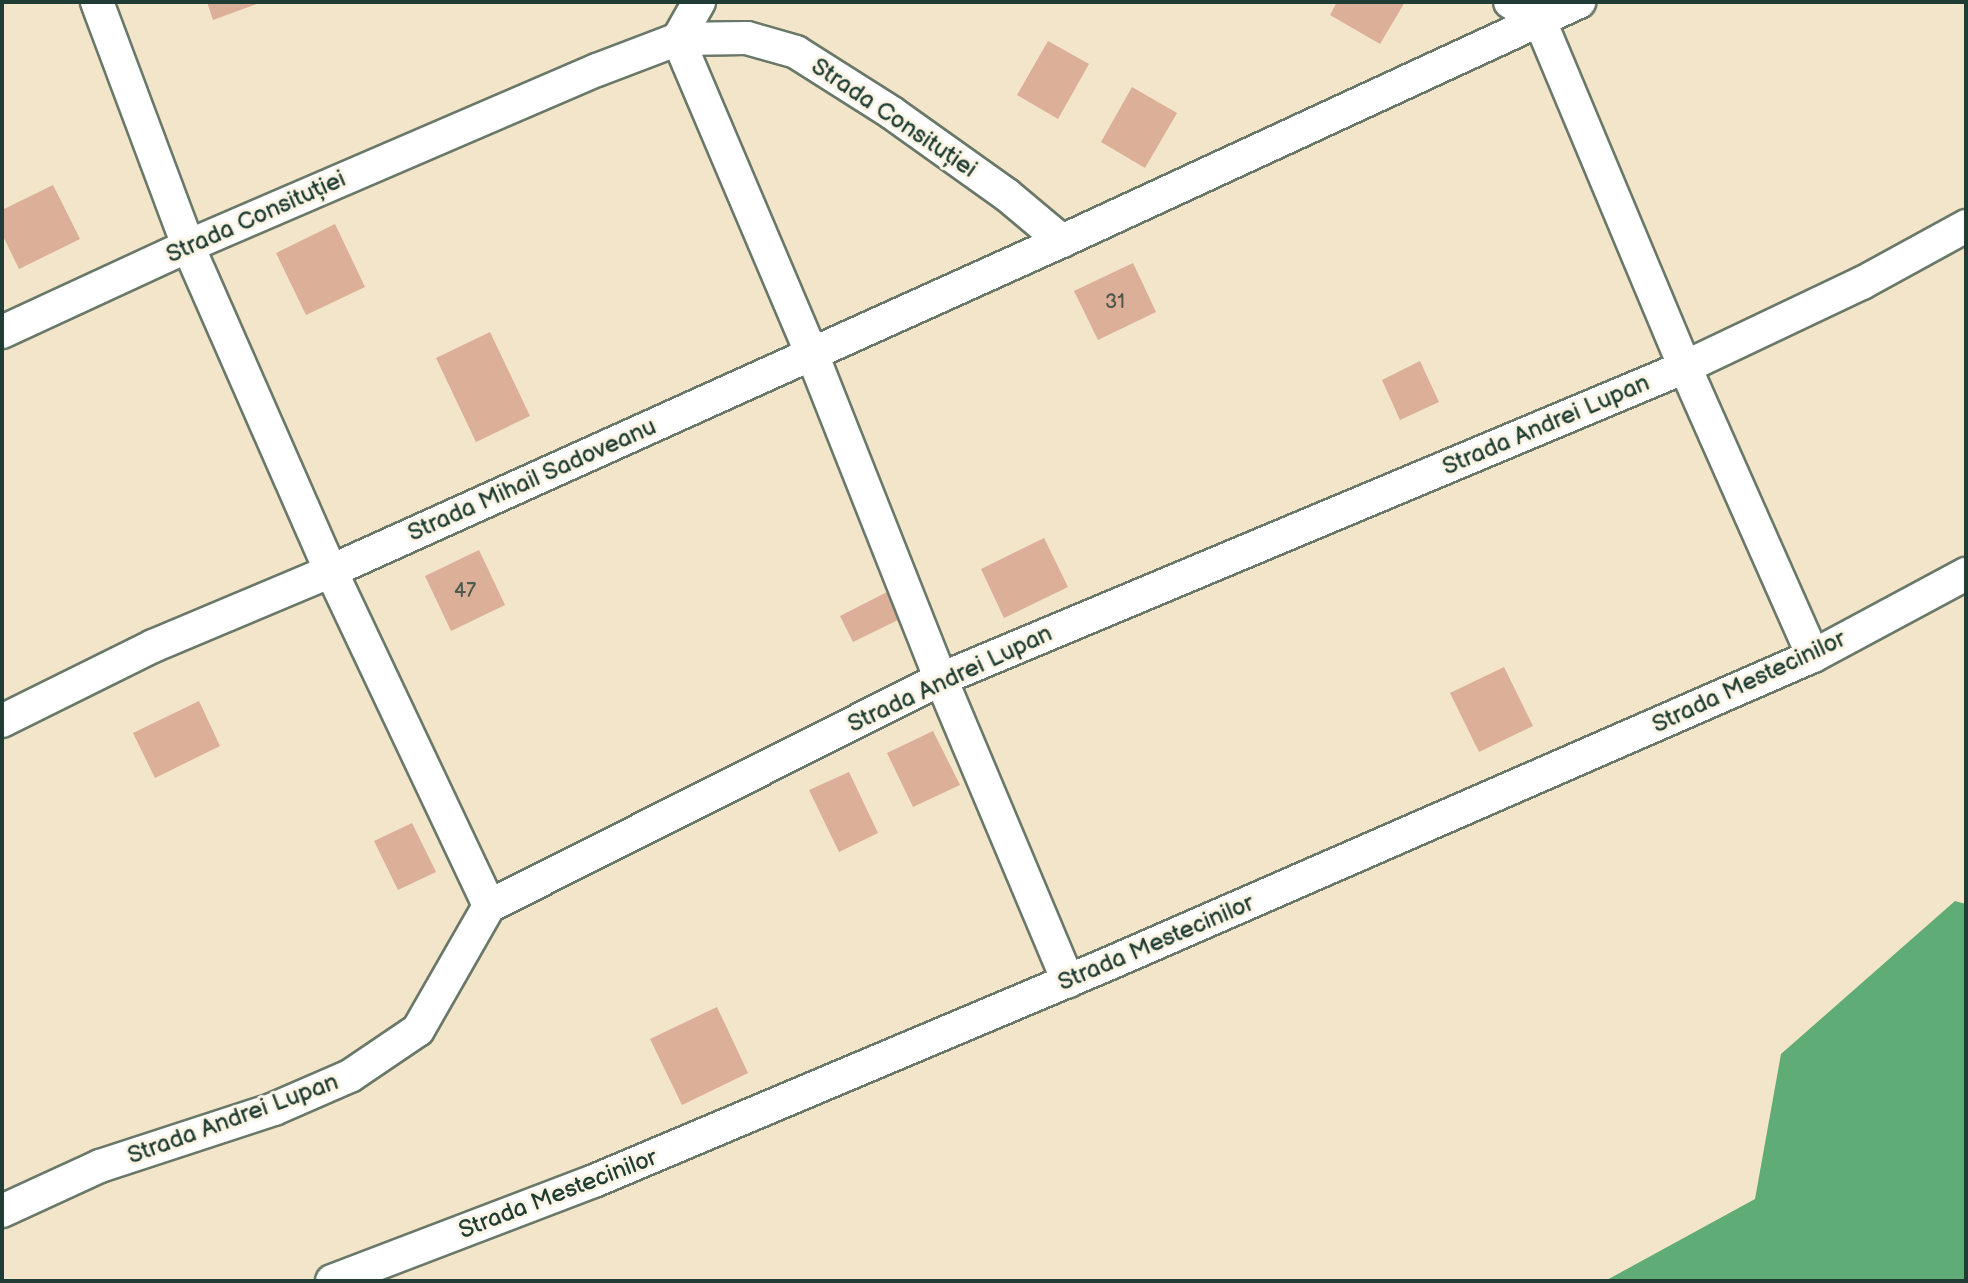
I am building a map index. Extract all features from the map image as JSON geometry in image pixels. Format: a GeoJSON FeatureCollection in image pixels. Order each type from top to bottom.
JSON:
{"type":"FeatureCollection","features":[{"type":"Feature","properties":{"kind":"street"},"geometry":{"type":"LineString","coordinates":[[97,2],[188,246],[331,571],[489,906]]}},
{"type":"Feature","properties":{"kind":"street"},"geometry":{"type":"LineString","coordinates":[[699,2],[678,39],[812,354],[941,679],[1068,981]]}},
{"type":"Feature","properties":{"kind":"street"},"geometry":{"type":"LineString","coordinates":[[1510,2],[1545,11]]}},
{"type":"Feature","properties":{"kind":"street"},"geometry":{"type":"LineString","coordinates":[[1062,241],[1545,11],[1579,2]]}},
{"type":"Feature","properties":{"kind":"street"},"geometry":{"type":"LineString","coordinates":[[1545,11],[1685,367],[1813,656]]}},
{"type":"Feature","properties":{"kind":"street","name":"Strada Consituției"},"geometry":{"type":"LineString","coordinates":[[2,332],[188,246],[597,70],[678,39],[747,38],[796,52],[892,113],[1007,195],[1062,241]]}},
{"type":"Feature","properties":{"kind":"street","name":"Strada Andrei Lupan"},"geometry":{"type":"LineString","coordinates":[[2,1211],[100,1166],[274,1109],[350,1076],[418,1030],[489,906],[941,679],[1685,367],[1862,283],[1966,226]]}},
{"type":"Feature","properties":{"kind":"street","name":"Strada Mihail Sadoveanu"},"geometry":{"type":"LineString","coordinates":[[2,721],[153,646],[331,571],[1062,241]]}},
{"type":"Feature","properties":{"kind":"street","name":"Strada Mestecinilor"},"geometry":{"type":"LineString","coordinates":[[332,1281],[594,1181],[1068,981],[1813,656],[1966,574]]}},
{"type":"Feature","properties":{"kind":"green space"},"geometry":{"type":"Polygon","coordinates":[[[1955,901],[1966,904],[1966,1281],[1605,1281],[1755,1199],[1781,1054],[1955,901]]]}},
{"type":"Feature","properties":{"kind":"building"},"geometry":{"type":"Polygon","coordinates":[[[207,2],[262,2],[213,20],[207,2]]]}},
{"type":"Feature","properties":{"kind":"building"},"geometry":{"type":"Polygon","coordinates":[[[1337,2],[1405,2],[1380,44],[1330,15],[1337,2]]]}},
{"type":"Feature","properties":{"kind":"building"},"geometry":{"type":"Polygon","coordinates":[[[1048,41],[1089,64],[1058,119],[1017,95],[1048,41]]]}},
{"type":"Feature","properties":{"kind":"building"},"geometry":{"type":"Polygon","coordinates":[[[1132,87],[1177,113],[1145,168],[1101,142],[1132,87]]]}},
{"type":"Feature","properties":{"kind":"building"},"geometry":{"type":"Polygon","coordinates":[[[53,185],[80,239],[19,269],[2,234],[2,210],[53,185]]]}},
{"type":"Feature","properties":{"kind":"building"},"geometry":{"type":"Polygon","coordinates":[[[335,224],[365,287],[306,315],[276,253],[335,224]]]}},
{"type":"Feature","properties":{"kind":"building"},"geometry":{"type":"Polygon","coordinates":[[[1133,263],[1156,312],[1098,340],[1074,291],[1133,263]]]}},
{"type":"Feature","properties":{"kind":"building"},"geometry":{"type":"Polygon","coordinates":[[[490,332],[530,416],[476,442],[436,358],[490,332]]]}},
{"type":"Feature","properties":{"kind":"building"},"geometry":{"type":"Polygon","coordinates":[[[1420,361],[1439,402],[1400,420],[1382,380],[1420,361]]]}},
{"type":"Feature","properties":{"kind":"building"},"geometry":{"type":"Polygon","coordinates":[[[1044,538],[1068,587],[1004,618],[981,569],[1044,538]]]}},
{"type":"Feature","properties":{"kind":"building"},"geometry":{"type":"Polygon","coordinates":[[[479,550],[505,605],[451,631],[425,576],[479,550]]]}},
{"type":"Feature","properties":{"kind":"building"},"geometry":{"type":"Polygon","coordinates":[[[889,591],[902,618],[853,642],[840,616],[889,591]]]}},
{"type":"Feature","properties":{"kind":"building"},"geometry":{"type":"Polygon","coordinates":[[[1504,667],[1533,726],[1479,752],[1450,693],[1504,667]]]}},
{"type":"Feature","properties":{"kind":"building"},"geometry":{"type":"Polygon","coordinates":[[[199,701],[220,746],[155,778],[133,733],[199,701]]]}},
{"type":"Feature","properties":{"kind":"building"},"geometry":{"type":"Polygon","coordinates":[[[933,731],[960,785],[913,807],[887,753],[933,731]]]}},
{"type":"Feature","properties":{"kind":"building"},"geometry":{"type":"Polygon","coordinates":[[[849,772],[878,833],[839,852],[809,790],[849,772]]]}},
{"type":"Feature","properties":{"kind":"building"},"geometry":{"type":"Polygon","coordinates":[[[412,823],[436,872],[398,890],[374,841],[412,823]]]}},
{"type":"Feature","properties":{"kind":"building"},"geometry":{"type":"Polygon","coordinates":[[[717,1007],[748,1073],[682,1105],[650,1039],[717,1007]]]}}]}
